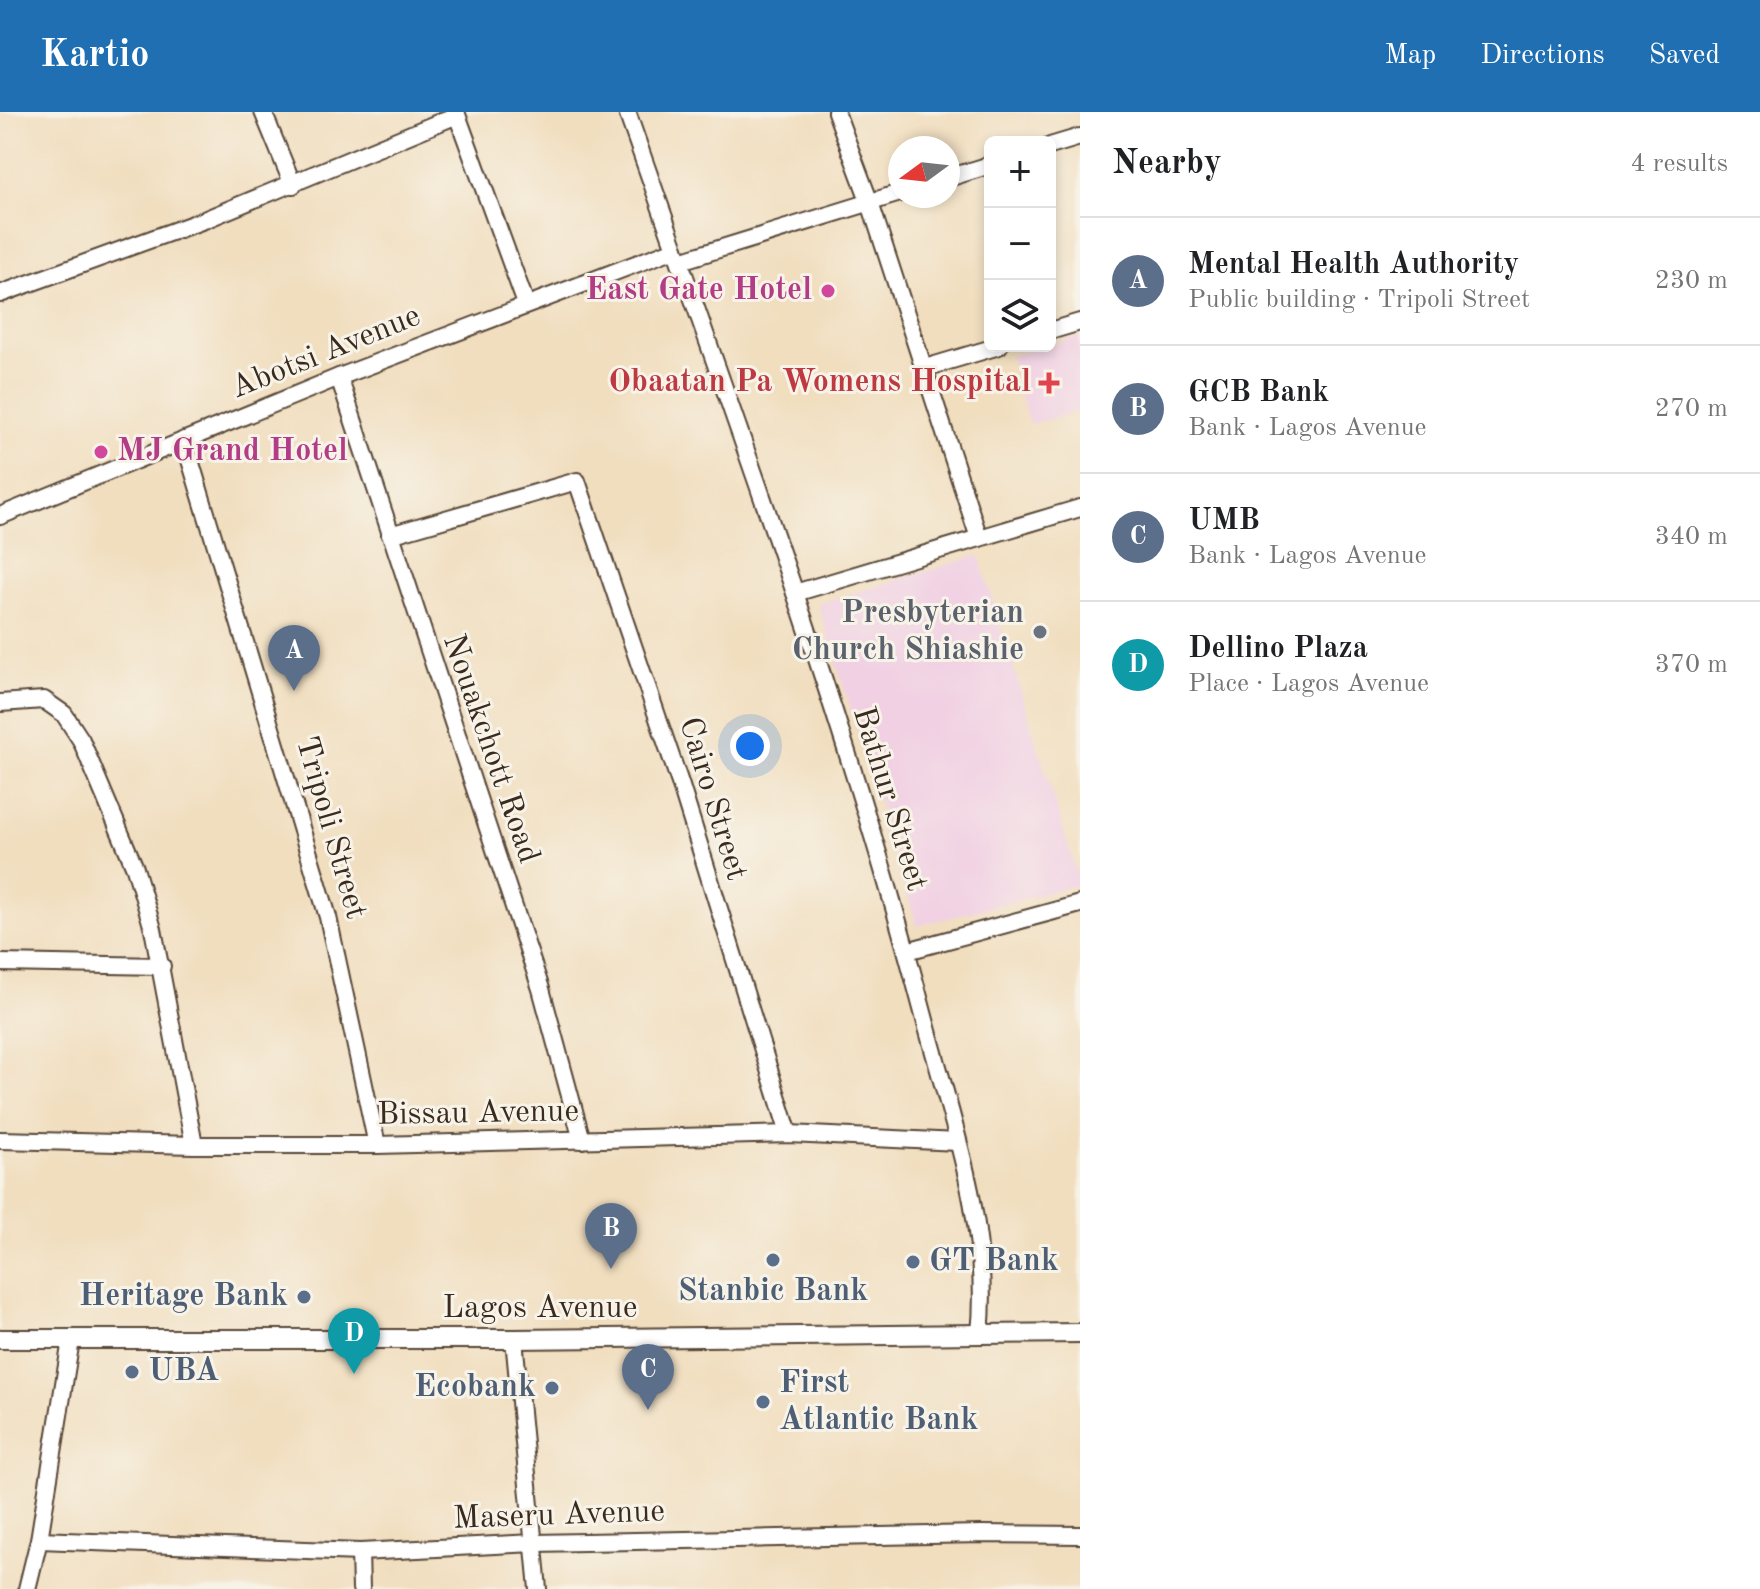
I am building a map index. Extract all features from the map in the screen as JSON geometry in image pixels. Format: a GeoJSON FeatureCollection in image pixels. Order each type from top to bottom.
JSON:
{"type":"FeatureCollection","features":[{"type":"Feature","properties":{"kind":"street"},"geometry":{"type":"LineString","coordinates":[[263,112],[293,185]]}},
{"type":"Feature","properties":{"kind":"street","name":"Bathur Street"},"geometry":{"type":"LineString","coordinates":[[627,112],[795,593],[907,951],[973,1208],[984,1300],[980,1334]]}},
{"type":"Feature","properties":{"kind":"street"},"geometry":{"type":"LineString","coordinates":[[836,112],[870,203],[979,538]]}},
{"type":"Feature","properties":{"kind":"street"},"geometry":{"type":"LineString","coordinates":[[0,294],[293,185],[457,114],[526,304]]}},
{"type":"Feature","properties":{"kind":"street"},"geometry":{"type":"LineString","coordinates":[[1056,144],[1080,137]]}},
{"type":"Feature","properties":{"kind":"street"},"geometry":{"type":"LineString","coordinates":[[960,174],[984,167]]}},
{"type":"Feature","properties":{"kind":"street","name":"Abotsi Avenue"},"geometry":{"type":"LineString","coordinates":[[0,516],[526,304],[677,255],[888,197]]}},
{"type":"Feature","properties":{"kind":"street"},"geometry":{"type":"LineString","coordinates":[[1056,329],[1080,322]]}},
{"type":"Feature","properties":{"kind":"street"},"geometry":{"type":"LineString","coordinates":[[925,368],[984,350]]}},
{"type":"Feature","properties":{"kind":"street","name":"Nouakchott Road"},"geometry":{"type":"LineString","coordinates":[[339,377],[541,989],[582,1140]]}},
{"type":"Feature","properties":{"kind":"street","name":"Tripoli Street"},"geometry":{"type":"LineString","coordinates":[[184,440],[328,917],[377,1145]]}},
{"type":"Feature","properties":{"kind":"street","name":"Cairo Street"},"geometry":{"type":"LineString","coordinates":[[390,535],[577,481],[680,783],[789,1134]]}},
{"type":"Feature","properties":{"kind":"street"},"geometry":{"type":"LineString","coordinates":[[795,593],[1080,508]]}},
{"type":"Feature","properties":{"kind":"street"},"geometry":{"type":"LineString","coordinates":[[0,703],[44,700],[64,714],[81,740],[135,868],[162,966],[194,1145]]}},
{"type":"Feature","properties":{"kind":"street"},"geometry":{"type":"LineString","coordinates":[[907,951],[1080,904]]}},
{"type":"Feature","properties":{"kind":"street"},"geometry":{"type":"LineString","coordinates":[[0,963],[162,966]]}},
{"type":"Feature","properties":{"kind":"street","name":"Bissau Avenue"},"geometry":{"type":"LineString","coordinates":[[0,1140],[194,1145],[377,1145],[789,1134],[958,1142]]}},
{"type":"Feature","properties":{"kind":"street","name":"Lagos Avenue"},"geometry":{"type":"LineString","coordinates":[[0,1339],[514,1339],[1080,1333]]}},
{"type":"Feature","properties":{"kind":"street"},"geometry":{"type":"LineString","coordinates":[[514,1339],[538,1589]]}},
{"type":"Feature","properties":{"kind":"street"},"geometry":{"type":"LineString","coordinates":[[27,1589],[39,1540],[71,1340]]}},
{"type":"Feature","properties":{"kind":"street","name":"Maseru Avenue"},"geometry":{"type":"LineString","coordinates":[[39,1540],[360,1552],[535,1543],[981,1534],[1080,1535]]}},
{"type":"Feature","properties":{"kind":"street"},"geometry":{"type":"LineString","coordinates":[[360,1552],[361,1589]]}},
{"type":"Feature","properties":{"kind":"shaded area","name":"Obaatan Pa Womens Hospital"},"geometry":{"type":"Polygon","coordinates":[[[1080,336],[1080,411],[1029,425],[1010,356],[1024,352],[1056,352],[1056,343],[1080,336]]]}},
{"type":"Feature","properties":{"kind":"shaded area"},"geometry":{"type":"Polygon","coordinates":[[[979,555],[1080,884],[917,926],[818,604],[979,555]]]}},
{"type":"Feature","properties":{"kind":"place","name":"East Gate Hotel"},"geometry":{"type":"Point","coordinates":[828,291]}},
{"type":"Feature","properties":{"kind":"place","name":"Obaatan Pa Womens Hospital"},"geometry":{"type":"Point","coordinates":[1049,383]}},
{"type":"Feature","properties":{"kind":"place","name":"MJ Grand Hotel"},"geometry":{"type":"Point","coordinates":[101,452]}},
{"type":"Feature","properties":{"kind":"place","name":"Presbyterian Church Shiashie"},"geometry":{"type":"Point","coordinates":[1040,632]}},
{"type":"Feature","properties":{"kind":"place","name":"Mental Health Authority"},"geometry":{"type":"Point","coordinates":[294,691]}},
{"type":"Feature","properties":{"kind":"place","name":"Stanbic Bank"},"geometry":{"type":"Point","coordinates":[773,1260]}},
{"type":"Feature","properties":{"kind":"place","name":"GT Bank"},"geometry":{"type":"Point","coordinates":[913,1262]}},
{"type":"Feature","properties":{"kind":"place","name":"GCB Bank"},"geometry":{"type":"Point","coordinates":[611,1269]}},
{"type":"Feature","properties":{"kind":"place","name":"Heritage Bank"},"geometry":{"type":"Point","coordinates":[304,1297]}},
{"type":"Feature","properties":{"kind":"place","name":"UBA"},"geometry":{"type":"Point","coordinates":[132,1372]}},
{"type":"Feature","properties":{"kind":"place","name":"Dellino Plaza"},"geometry":{"type":"Point","coordinates":[354,1374]}},
{"type":"Feature","properties":{"kind":"place","name":"Ecobank"},"geometry":{"type":"Point","coordinates":[552,1388]}},
{"type":"Feature","properties":{"kind":"place","name":"First Atlantic Bank"},"geometry":{"type":"Point","coordinates":[763,1402]}},
{"type":"Feature","properties":{"kind":"place","name":"UMB"},"geometry":{"type":"Point","coordinates":[648,1410]}}]}
